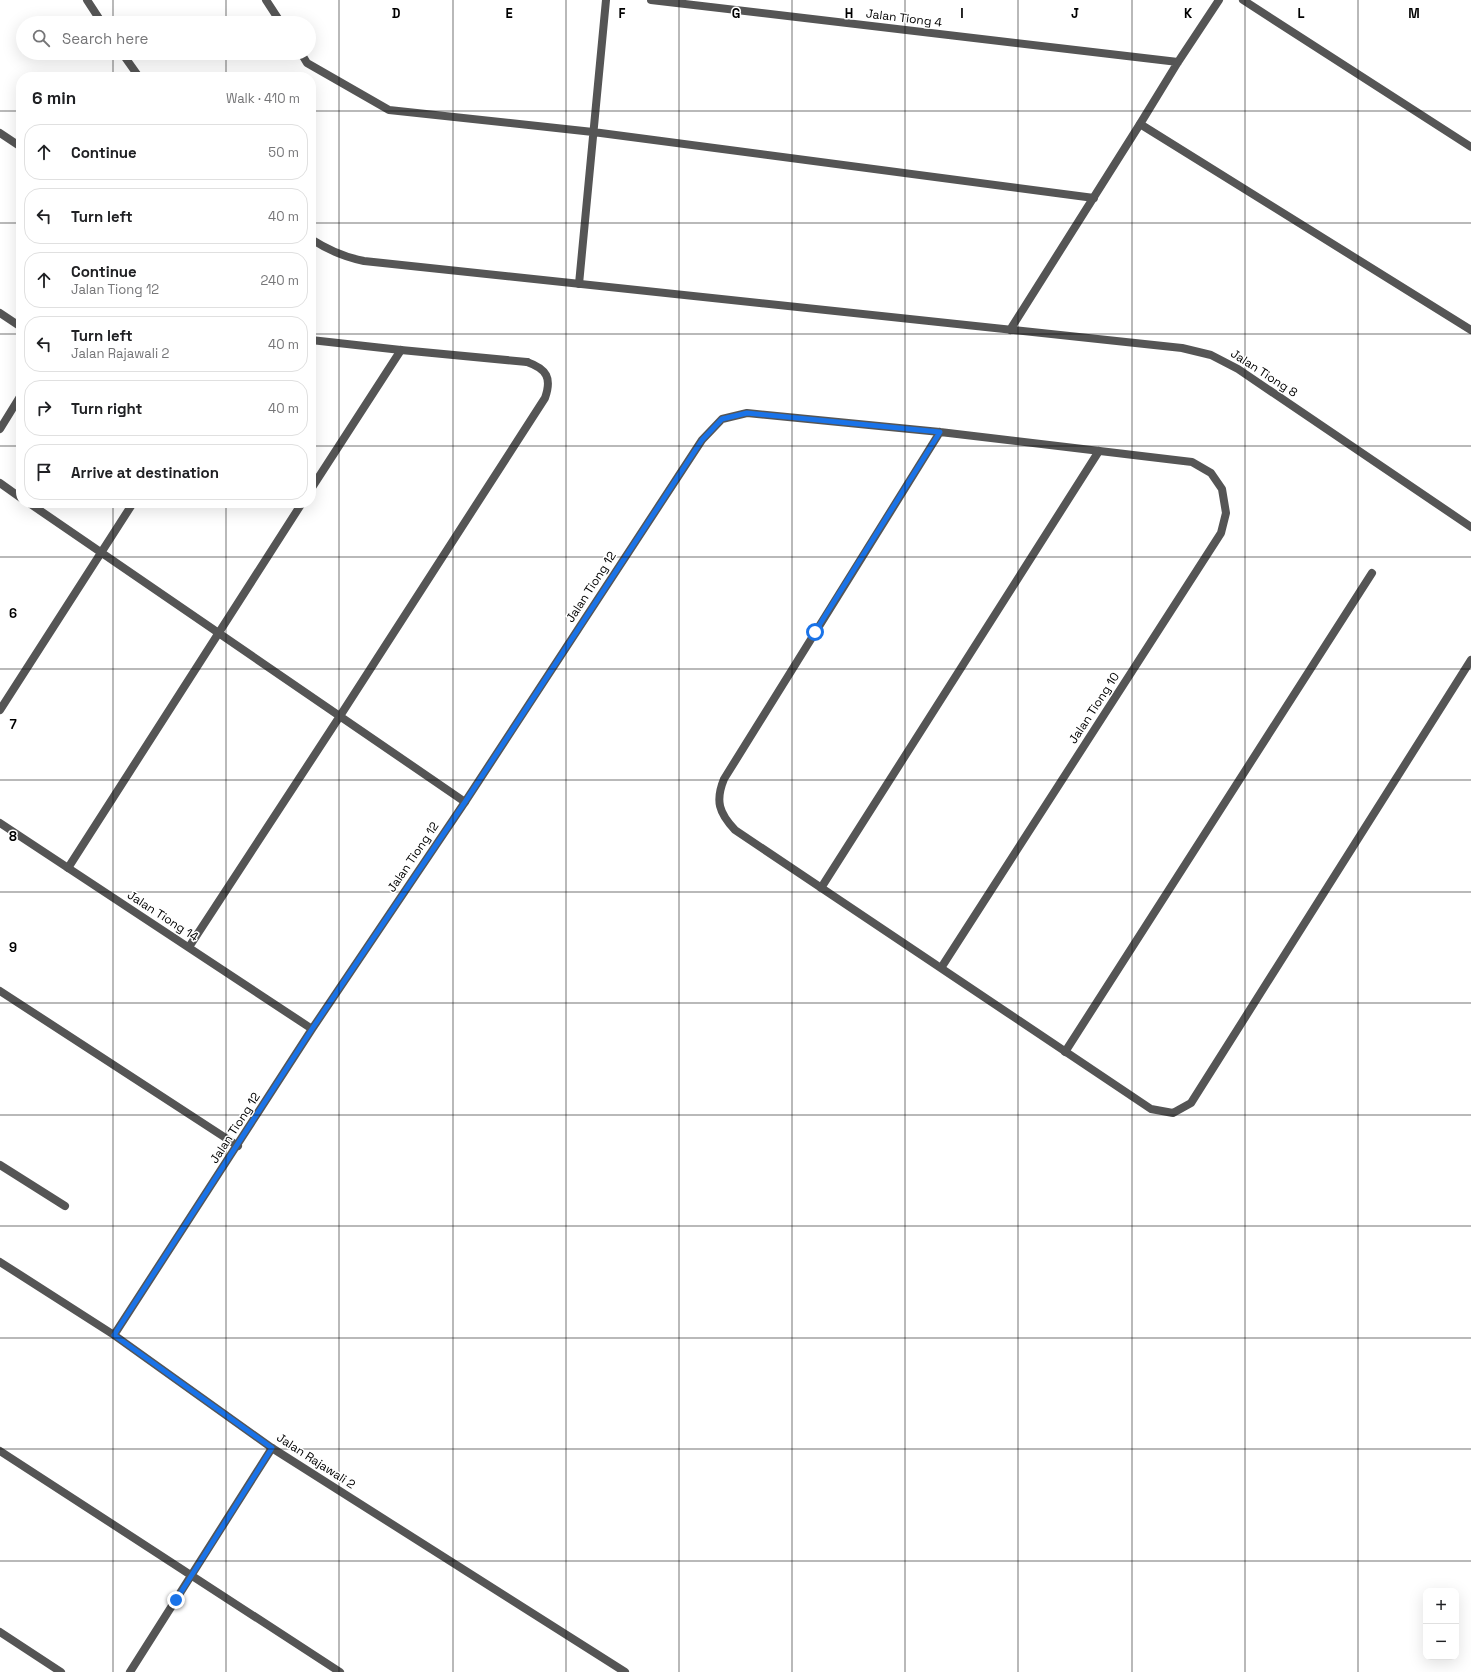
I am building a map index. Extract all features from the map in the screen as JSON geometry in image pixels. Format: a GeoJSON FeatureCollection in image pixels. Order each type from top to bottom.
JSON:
{"type":"FeatureCollection","features":[{"type":"Feature","properties":{"kind":"street"},"geometry":{"type":"LineString","coordinates":[[87,0],[97,16]]}},
{"type":"Feature","properties":{"kind":"street"},"geometry":{"type":"LineString","coordinates":[[266,0],[276,16]]}},
{"type":"Feature","properties":{"kind":"street"},"geometry":{"type":"LineString","coordinates":[[580,284],[606,0]]}},
{"type":"Feature","properties":{"kind":"street","name":"Jalan Tiong 4"},"geometry":{"type":"LineString","coordinates":[[652,0],[1178,62]]}},
{"type":"Feature","properties":{"kind":"street"},"geometry":{"type":"LineString","coordinates":[[1010,330],[1178,62],[1219,0]]}},
{"type":"Feature","properties":{"kind":"street"},"geometry":{"type":"LineString","coordinates":[[1243,0],[1471,147]]}},
{"type":"Feature","properties":{"kind":"street"},"geometry":{"type":"LineString","coordinates":[[127,60],[135,72]]}},
{"type":"Feature","properties":{"kind":"street"},"geometry":{"type":"LineString","coordinates":[[305,60],[307,63],[388,110],[593,132],[1094,198]]}},
{"type":"Feature","properties":{"kind":"street"},"geometry":{"type":"LineString","coordinates":[[1140,124],[1471,330]]}},
{"type":"Feature","properties":{"kind":"street"},"geometry":{"type":"LineString","coordinates":[[0,133],[16,144]]}},
{"type":"Feature","properties":{"kind":"street","name":"Jalan Tiong 8"},"geometry":{"type":"LineString","coordinates":[[316,242],[324,248],[343,256],[364,261],[1182,348],[1211,355],[1238,369],[1471,527]]}},
{"type":"Feature","properties":{"kind":"street"},"geometry":{"type":"LineString","coordinates":[[0,313],[16,324]]}},
{"type":"Feature","properties":{"kind":"street"},"geometry":{"type":"LineString","coordinates":[[189,947],[545,398],[549,386],[547,375],[539,366],[527,362],[316,341]]}},
{"type":"Feature","properties":{"kind":"street"},"geometry":{"type":"LineString","coordinates":[[316,481],[401,350]]}},
{"type":"Feature","properties":{"kind":"street"},"geometry":{"type":"LineString","coordinates":[[0,428],[16,403]]}},
{"type":"Feature","properties":{"kind":"street","name":"Jalan Tiong 12"},"geometry":{"type":"LineString","coordinates":[[114,1335],[238,1146],[312,1029],[465,802],[702,440],[722,419],[747,413],[940,432]]}},
{"type":"Feature","properties":{"kind":"street"},"geometry":{"type":"LineString","coordinates":[[940,432],[724,779],[719,792],[720,807],[725,820],[736,830],[1151,1109],[1173,1113],[1191,1103],[1471,660]]}},
{"type":"Feature","properties":{"kind":"street","name":"Jalan Tiong 10"},"geometry":{"type":"LineString","coordinates":[[940,432],[1192,462],[1212,472],[1222,489],[1226,513],[1221,533],[941,968]]}},
{"type":"Feature","properties":{"kind":"street"},"geometry":{"type":"LineString","coordinates":[[821,888],[1099,451]]}},
{"type":"Feature","properties":{"kind":"street"},"geometry":{"type":"LineString","coordinates":[[0,483],[16,494]]}},
{"type":"Feature","properties":{"kind":"street"},"geometry":{"type":"LineString","coordinates":[[36,508],[465,802]]}},
{"type":"Feature","properties":{"kind":"street"},"geometry":{"type":"LineString","coordinates":[[0,710],[130,508]]}},
{"type":"Feature","properties":{"kind":"street"},"geometry":{"type":"LineString","coordinates":[[68,868],[299,508]]}},
{"type":"Feature","properties":{"kind":"street"},"geometry":{"type":"LineString","coordinates":[[1065,1052],[1372,573]]}},
{"type":"Feature","properties":{"kind":"street","name":"Jalan Tiong 14"},"geometry":{"type":"LineString","coordinates":[[0,823],[312,1029]]}},
{"type":"Feature","properties":{"kind":"street"},"geometry":{"type":"LineString","coordinates":[[0,991],[238,1146]]}},
{"type":"Feature","properties":{"kind":"street"},"geometry":{"type":"LineString","coordinates":[[0,1165],[65,1206]]}},
{"type":"Feature","properties":{"kind":"street","name":"Jalan Rajawali 2"},"geometry":{"type":"LineString","coordinates":[[0,1262],[114,1335],[272,1448],[625,1672]]}},
{"type":"Feature","properties":{"kind":"street"},"geometry":{"type":"LineString","coordinates":[[130,1672],[272,1448]]}},
{"type":"Feature","properties":{"kind":"street"},"geometry":{"type":"LineString","coordinates":[[0,1451],[340,1672]]}},
{"type":"Feature","properties":{"kind":"street"},"geometry":{"type":"LineString","coordinates":[[0,1632],[61,1672]]}},
{"type":"Feature","properties":{"kind":"route"},"geometry":{"type":"LineString","coordinates":[[176,1600],[272,1448],[114,1335],[238,1146],[312,1029],[465,802],[702,440],[722,419],[747,413],[940,432],[815,632]]}}]}
